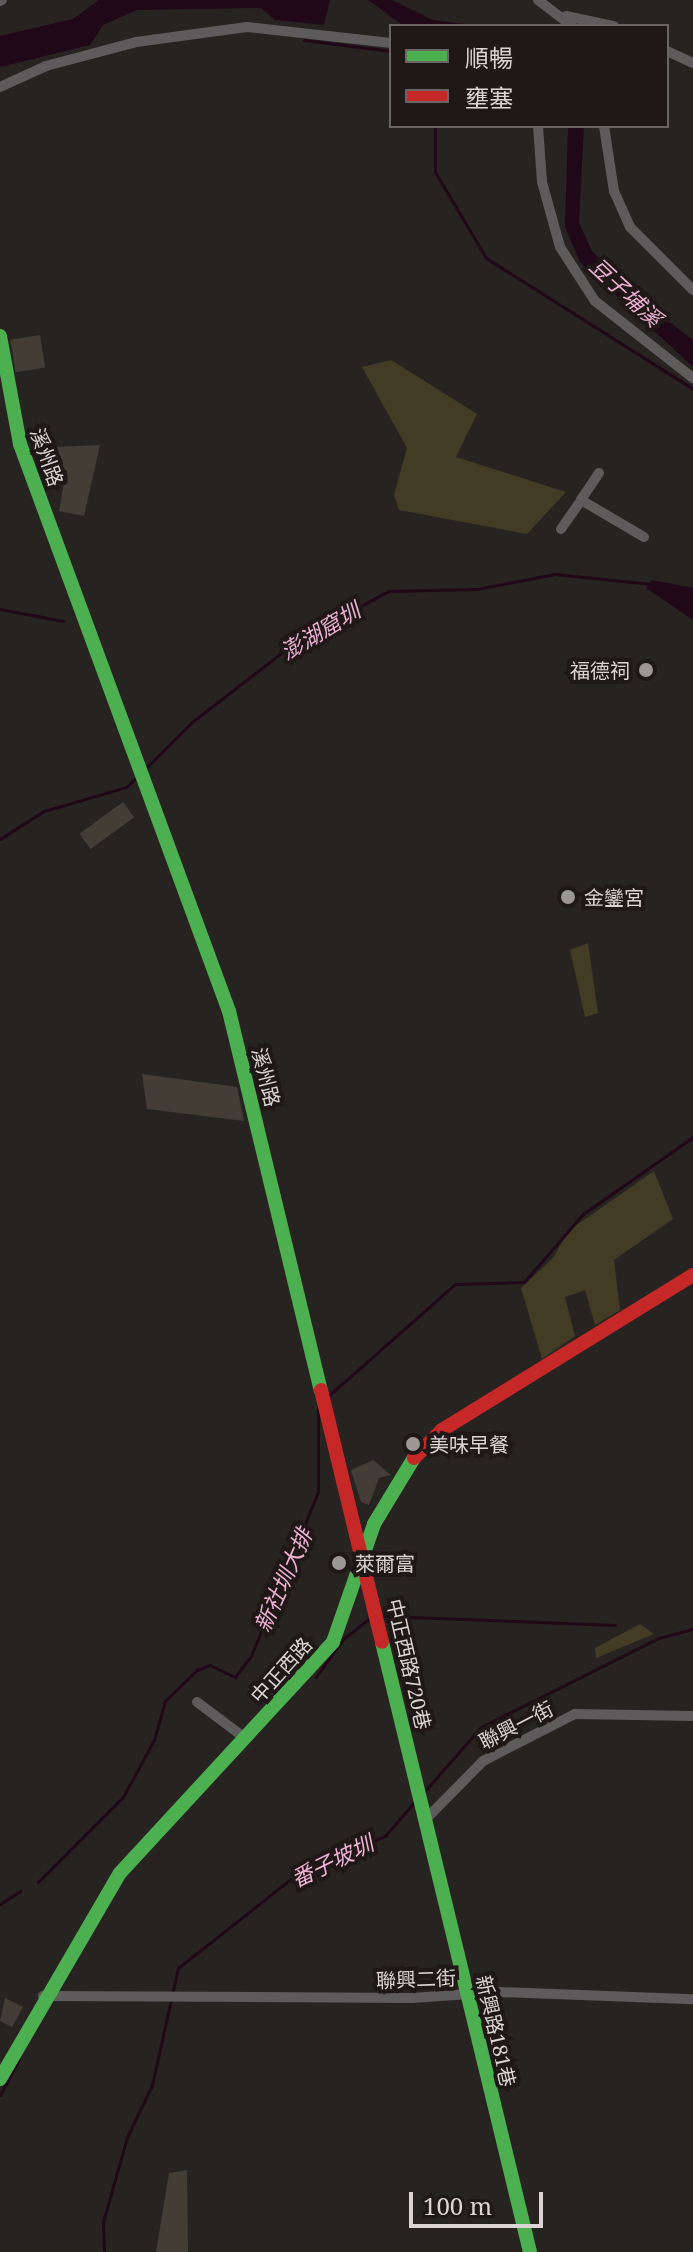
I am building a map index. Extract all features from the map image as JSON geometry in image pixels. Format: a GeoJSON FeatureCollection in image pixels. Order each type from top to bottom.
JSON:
{"type":"FeatureCollection","features":[{"type":"Feature","properties":{"kind":"street"},"geometry":{"type":"LineString","coordinates":[[538,0],[569,21],[596,24]]}},
{"type":"Feature","properties":{"kind":"street"},"geometry":{"type":"LineString","coordinates":[[0,87],[46,66],[136,42],[247,27],[389,43]]}},
{"type":"Feature","properties":{"kind":"street"},"geometry":{"type":"LineString","coordinates":[[669,52],[693,63]]}},
{"type":"Feature","properties":{"kind":"street"},"geometry":{"type":"LineString","coordinates":[[538,128],[542,182],[560,247],[595,301],[693,378]]}},
{"type":"Feature","properties":{"kind":"street"},"geometry":{"type":"LineString","coordinates":[[604,128],[614,191],[630,227],[693,290]]}},
{"type":"Feature","properties":{"kind":"street","name":"溪州路"},"geometry":{"type":"LineString","coordinates":[[0,336],[20,444],[229,1011],[363,1558]]}},
{"type":"Feature","properties":{"kind":"street"},"geometry":{"type":"LineString","coordinates":[[561,529],[599,473]]}},
{"type":"Feature","properties":{"kind":"street"},"geometry":{"type":"LineString","coordinates":[[581,500],[644,537]]}},
{"type":"Feature","properties":{"kind":"street","name":"中正西路"},"geometry":{"type":"LineString","coordinates":[[0,2079],[43,1996],[120,1873],[333,1642],[388,1493],[435,1436],[693,1275]]}},
{"type":"Feature","properties":{"kind":"street","name":"中正西路720巷"},"geometry":{"type":"LineString","coordinates":[[363,1558],[426,1819]]}},
{"type":"Feature","properties":{"kind":"street"},"geometry":{"type":"LineString","coordinates":[[197,1702],[245,1738]]}},
{"type":"Feature","properties":{"kind":"street","name":"聯興一街"},"geometry":{"type":"LineString","coordinates":[[426,1819],[483,1761],[575,1714],[693,1716]]}},
{"type":"Feature","properties":{"kind":"street","name":"新興路181巷"},"geometry":{"type":"LineString","coordinates":[[426,1819],[530,2252]]}},
{"type":"Feature","properties":{"kind":"street","name":"聯興二街"},"geometry":{"type":"LineString","coordinates":[[43,1996],[156,2000],[467,1996],[693,1999]]}},
{"type":"Feature","properties":{"kind":"shaded area"},"geometry":{"type":"Polygon","coordinates":[[[391,360],[477,414],[456,457],[566,492],[527,534],[399,510],[394,495],[407,448],[362,367],[391,360]]]}},
{"type":"Feature","properties":{"kind":"shaded area"},"geometry":{"type":"Polygon","coordinates":[[[588,943],[598,1013],[585,1017],[570,950],[588,943]]]}},
{"type":"Feature","properties":{"kind":"shaded area"},"geometry":{"type":"Polygon","coordinates":[[[654,1171],[673,1219],[614,1260],[620,1310],[595,1325],[585,1290],[565,1297],[575,1336],[542,1359],[521,1288],[553,1258],[568,1231],[654,1171]]]}},
{"type":"Feature","properties":{"kind":"shaded area"},"geometry":{"type":"Polygon","coordinates":[[[640,1624],[654,1634],[596,1658],[595,1648],[640,1624]]]}},
{"type":"Feature","properties":{"kind":"water"},"geometry":{"type":"Polygon","coordinates":[[[99,0],[330,0],[324,25],[275,20],[261,8],[137,10],[103,25],[90,45],[0,67],[0,36],[73,19],[99,0]]]}},
{"type":"Feature","properties":{"kind":"water"},"geometry":{"type":"Polygon","coordinates":[[[368,0],[392,0],[433,20],[465,24],[401,24],[368,0]]]}},
{"type":"Feature","properties":{"kind":"water","name":"豆子埔溪"},"geometry":{"type":"Polygon","coordinates":[[[568,128],[584,128],[579,223],[592,251],[634,295],[693,340],[693,367],[580,262],[565,227],[568,128]]]}},
{"type":"Feature","properties":{"kind":"water"},"geometry":{"type":"Polygon","coordinates":[[[652,580],[693,588],[693,620],[646,588],[652,580]]]}},
{"type":"Feature","properties":{"kind":"building"},"geometry":{"type":"Polygon","coordinates":[[[40,335],[45,368],[16,372],[10,340],[40,335]]]}},
{"type":"Feature","properties":{"kind":"building"},"geometry":{"type":"Polygon","coordinates":[[[100,445],[84,516],[59,511],[64,482],[44,481],[32,448],[100,445]]]}},
{"type":"Feature","properties":{"kind":"building"},"geometry":{"type":"Polygon","coordinates":[[[123,802],[134,817],[90,849],[79,834],[123,802]]]}},
{"type":"Feature","properties":{"kind":"building"},"geometry":{"type":"Polygon","coordinates":[[[142,1074],[237,1087],[244,1121],[147,1109],[142,1074]]]}},
{"type":"Feature","properties":{"kind":"building"},"geometry":{"type":"Polygon","coordinates":[[[373,1460],[391,1475],[379,1478],[369,1505],[361,1502],[351,1470],[373,1460]]]}},
{"type":"Feature","properties":{"kind":"building"},"geometry":{"type":"Polygon","coordinates":[[[5,1998],[23,2007],[12,2027],[0,2021],[5,1998]]]}},
{"type":"Feature","properties":{"kind":"building"},"geometry":{"type":"Polygon","coordinates":[[[187,2170],[188,2252],[156,2252],[169,2173],[187,2170]]]}},
{"type":"Feature","properties":{"kind":"waterway"},"geometry":{"type":"LineString","coordinates":[[304,40],[389,51]]}},
{"type":"Feature","properties":{"kind":"waterway"},"geometry":{"type":"LineString","coordinates":[[435,128],[435,172],[486,258],[693,389]]}},
{"type":"Feature","properties":{"kind":"waterway","name":"澎湖窟圳"},"geometry":{"type":"LineString","coordinates":[[145,769],[192,722],[302,637],[389,591],[477,589],[555,574],[651,584]]}},
{"type":"Feature","properties":{"kind":"waterway"},"geometry":{"type":"LineString","coordinates":[[0,609],[63,621]]}},
{"type":"Feature","properties":{"kind":"waterway","name":"澎湖窟圳"},"geometry":{"type":"LineString","coordinates":[[0,839],[44,811],[126,787],[137,777]]}},
{"type":"Feature","properties":{"kind":"waterway","name":"新社圳大排"},"geometry":{"type":"LineString","coordinates":[[327,1397],[455,1284],[524,1282],[583,1214],[693,1137]]}},
{"type":"Feature","properties":{"kind":"waterway","name":"新社圳大排"},"geometry":{"type":"LineString","coordinates":[[38,1882],[123,1797],[154,1740],[165,1701],[197,1670],[210,1665],[235,1677],[251,1656],[318,1492],[318,1405]]}},
{"type":"Feature","properties":{"kind":"waterway"},"geometry":{"type":"LineString","coordinates":[[383,1616],[615,1625]]}},
{"type":"Feature","properties":{"kind":"waterway"},"geometry":{"type":"LineString","coordinates":[[316,1677],[343,1639],[370,1618]]}},
{"type":"Feature","properties":{"kind":"waterway","name":"番子坡圳"},"geometry":{"type":"LineString","coordinates":[[424,1792],[481,1727],[659,1638],[693,1629]]}},
{"type":"Feature","properties":{"kind":"waterway","name":"番子坡圳"},"geometry":{"type":"LineString","coordinates":[[104,2252],[103,2222],[127,2137],[152,2085],[178,1968],[302,1870],[385,1836],[416,1800]]}},
{"type":"Feature","properties":{"kind":"waterway","name":"新社圳大排"},"geometry":{"type":"LineString","coordinates":[[0,1904],[20,1891]]}},
{"type":"Feature","properties":{"kind":"waterway"},"geometry":{"type":"LineString","coordinates":[[0,2095],[19,2059]]}},
{"type":"Feature","properties":{"kind":"traffic: fast"},"geometry":{"type":"LineString","coordinates":[[0,336],[20,444],[229,1011],[321,1390]]}},
{"type":"Feature","properties":{"kind":"traffic: fast"},"geometry":{"type":"LineString","coordinates":[[0,2079],[120,1873],[333,1642],[374,1524],[414,1458]]}},
{"type":"Feature","properties":{"kind":"traffic: fast"},"geometry":{"type":"LineString","coordinates":[[382,1642],[530,2252]]}},
{"type":"Feature","properties":{"kind":"traffic: jam"},"geometry":{"type":"LineString","coordinates":[[414,1458],[442,1430],[693,1275]]}},
{"type":"Feature","properties":{"kind":"traffic: jam"},"geometry":{"type":"LineString","coordinates":[[321,1390],[382,1642]]}},
{"type":"Feature","properties":{"kind":"place","name":"福德祠"},"geometry":{"type":"Point","coordinates":[646,670]}},
{"type":"Feature","properties":{"kind":"place","name":"金鑾宮"},"geometry":{"type":"Point","coordinates":[568,897]}},
{"type":"Feature","properties":{"kind":"place","name":"美味早餐"},"geometry":{"type":"Point","coordinates":[413,1444]}},
{"type":"Feature","properties":{"kind":"place","name":"萊爾富"},"geometry":{"type":"Point","coordinates":[339,1563]}}]}
